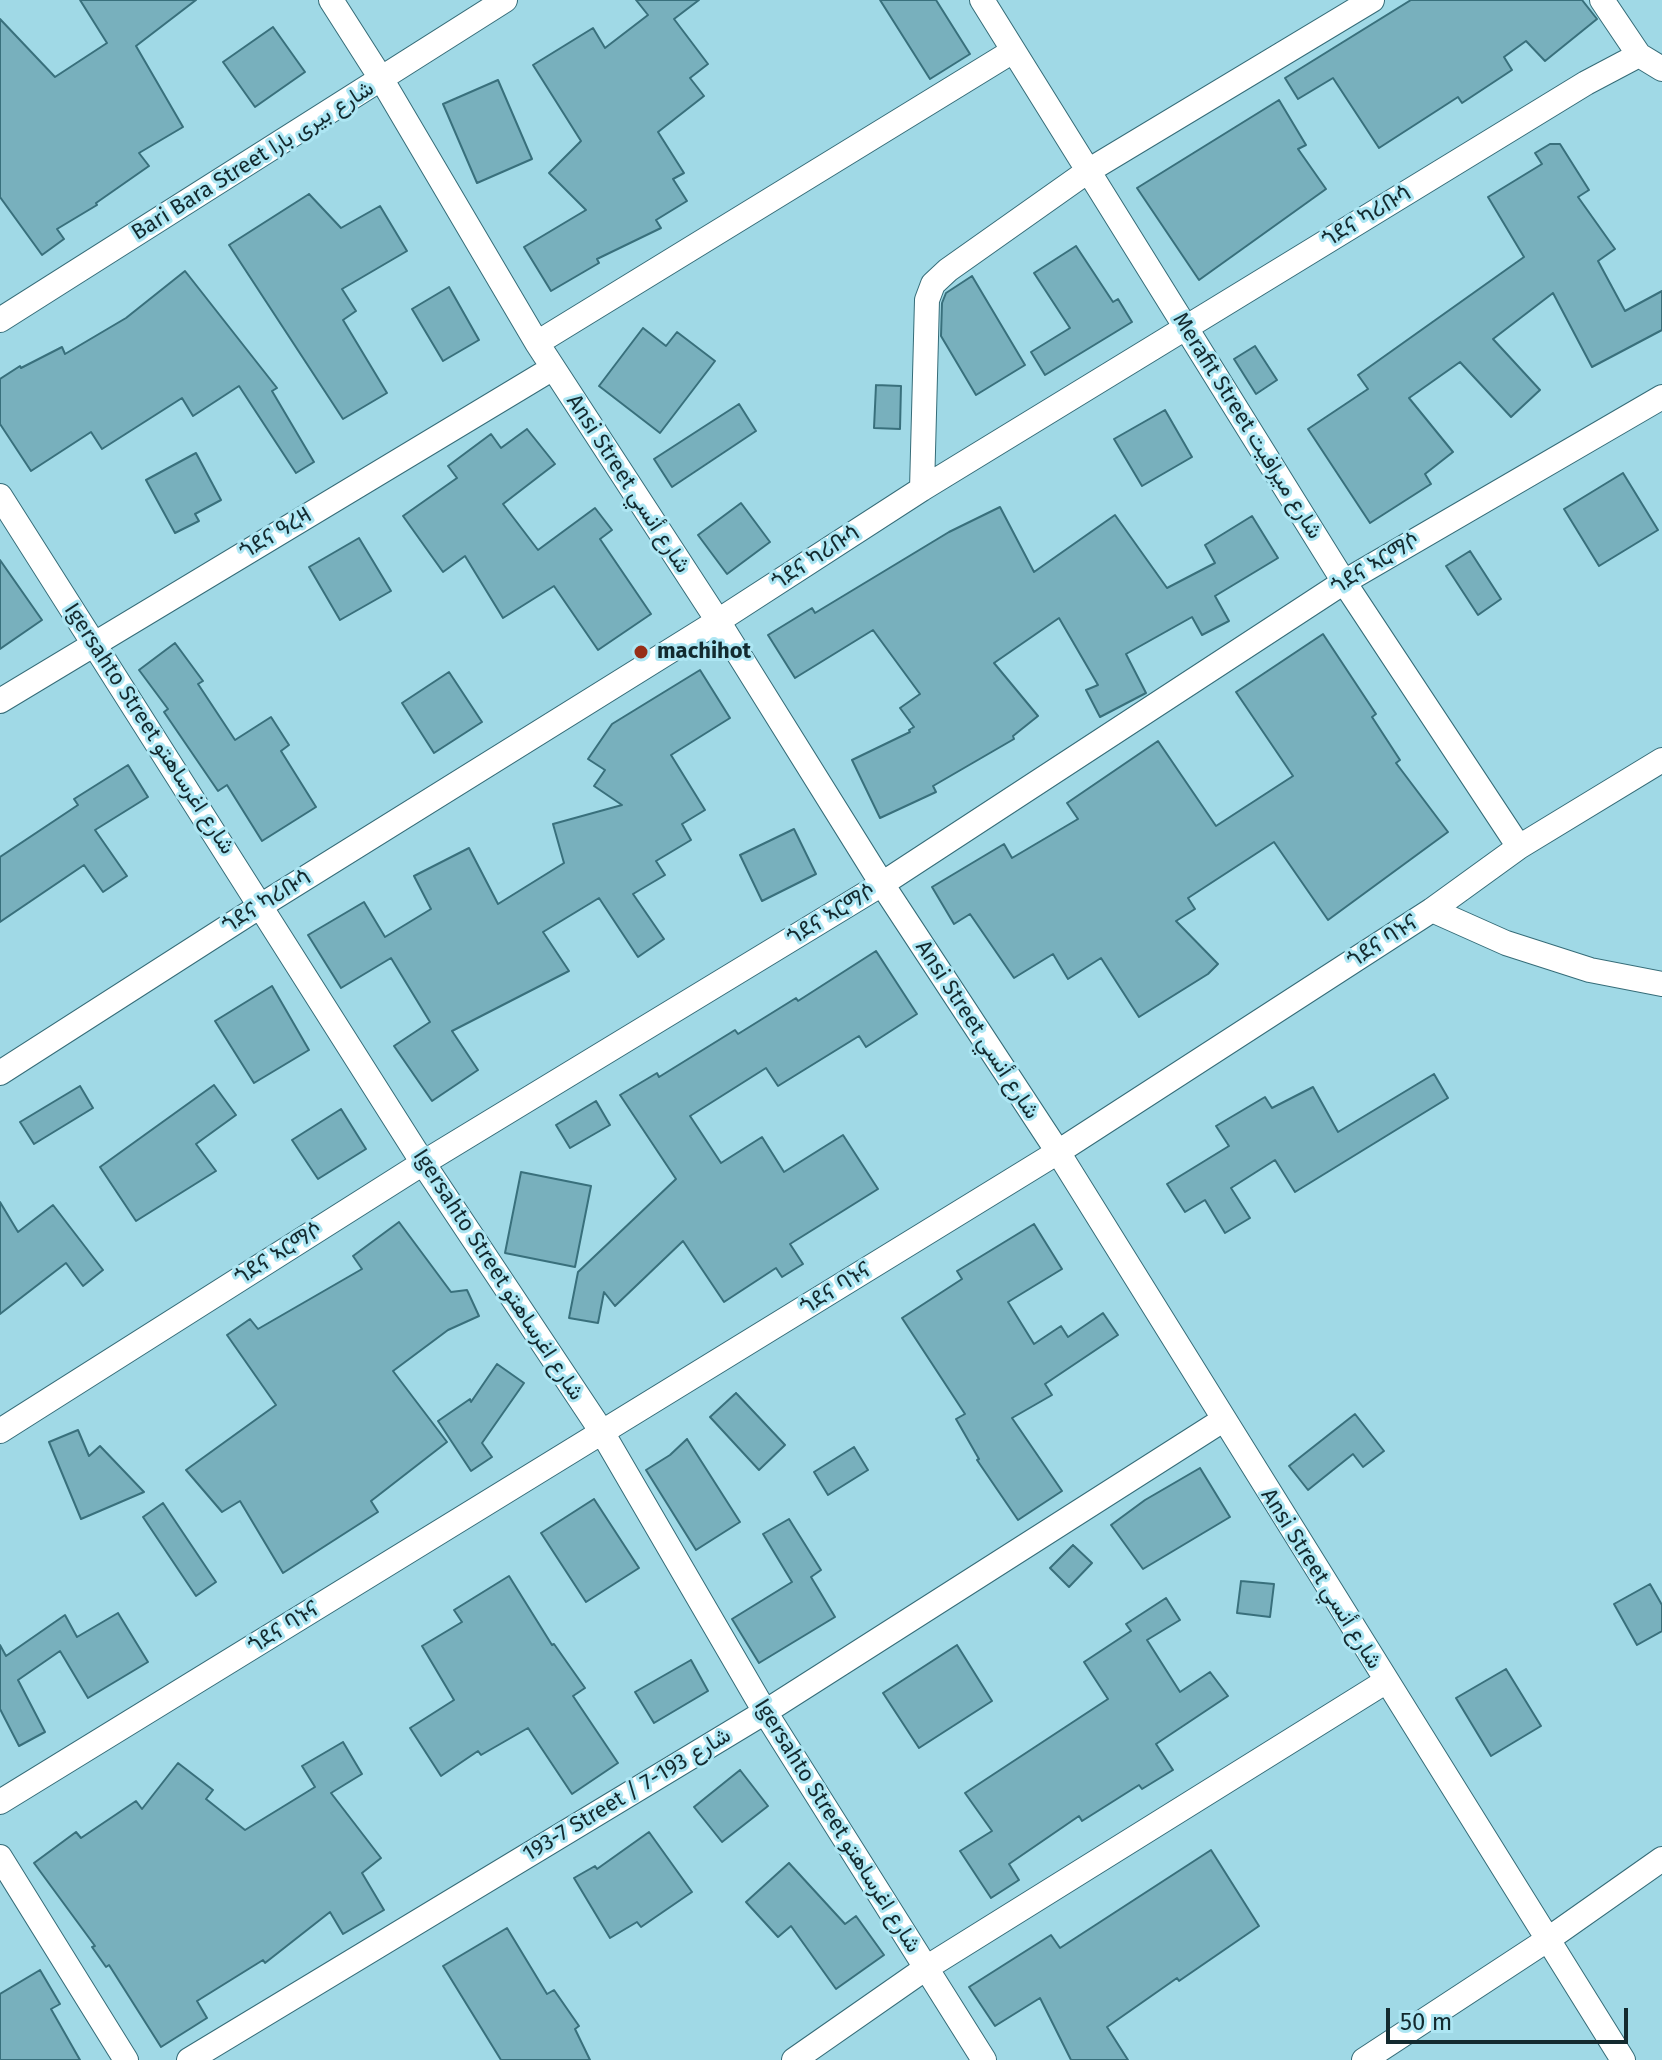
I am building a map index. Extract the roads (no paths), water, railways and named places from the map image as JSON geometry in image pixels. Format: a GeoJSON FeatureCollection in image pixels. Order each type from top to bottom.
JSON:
{"type":"FeatureCollection","features":[{"type":"Feature","properties":{"kind":"street","name":"Ansi Street شارع أنسي"},"geometry":{"type":"LineString","coordinates":[[331,0],[382,80],[537,343],[718,621],[882,884],[1058,1152],[1623,2060]]}},
{"type":"Feature","properties":{"kind":"street","name":"Bari Bara Street شارع بيرى بارا"},"geometry":{"type":"LineString","coordinates":[[0,320],[505,0]]}},
{"type":"Feature","properties":{"kind":"street","name":"Merafit Street شارع ميرافيت"},"geometry":{"type":"LineString","coordinates":[[982,0],[1344,582],[1519,847]]}},
{"type":"Feature","properties":{"kind":"street"},"geometry":{"type":"LineString","coordinates":[[922,489],[927,300],[933,284],[948,270],[1088,171],[1372,0]]}},
{"type":"Feature","properties":{"kind":"street"},"geometry":{"type":"LineString","coordinates":[[1602,0],[1639,55],[1662,69]]}},
{"type":"Feature","properties":{"kind":"street"},"geometry":{"type":"LineString","coordinates":[[537,343],[1013,51]]}},
{"type":"Feature","properties":{"kind":"street","name":"ጎደና ካሪቡሳ"},"geometry":{"type":"LineString","coordinates":[[0,1073],[922,489],[1586,83],[1639,55]]}},
{"type":"Feature","properties":{"kind":"street","name":"ጎደና ዓረዛ"},"geometry":{"type":"LineString","coordinates":[[0,701],[553,368]]}},
{"type":"Feature","properties":{"kind":"street","name":"ጎደና ኣርማሶ"},"geometry":{"type":"LineString","coordinates":[[0,1431],[423,1163],[882,884],[1344,582],[1662,397]]}},
{"type":"Feature","properties":{"kind":"street","name":"Igersahto Street شارع اغرساهتو"},"geometry":{"type":"LineString","coordinates":[[0,496],[423,1163],[602,1432],[765,1712],[984,2060]]}},
{"type":"Feature","properties":{"kind":"street","name":"ጎደና ባኑና"},"geometry":{"type":"LineString","coordinates":[[0,1802],[1058,1152],[1432,910],[1519,847],[1662,760]]}},
{"type":"Feature","properties":{"kind":"street"},"geometry":{"type":"LineString","coordinates":[[1432,910],[1520,948],[1590,970],[1662,984]]}},
{"type":"Feature","properties":{"kind":"street","name":"193-7 Street / شارع 193-7"},"geometry":{"type":"LineString","coordinates":[[189,2060],[765,1712],[1223,1420]]}},
{"type":"Feature","properties":{"kind":"street"},"geometry":{"type":"LineString","coordinates":[[794,2060],[926,1968],[1385,1682]]}},
{"type":"Feature","properties":{"kind":"street"},"geometry":{"type":"LineString","coordinates":[[0,1857],[126,2060]]}},
{"type":"Feature","properties":{"kind":"street"},"geometry":{"type":"LineString","coordinates":[[1364,2060],[1403,2050],[1547,1940],[1662,1859]]}},
{"type":"Feature","properties":{"kind":"place","name":"machihot"},"geometry":{"type":"Point","coordinates":[641,652]}}]}
